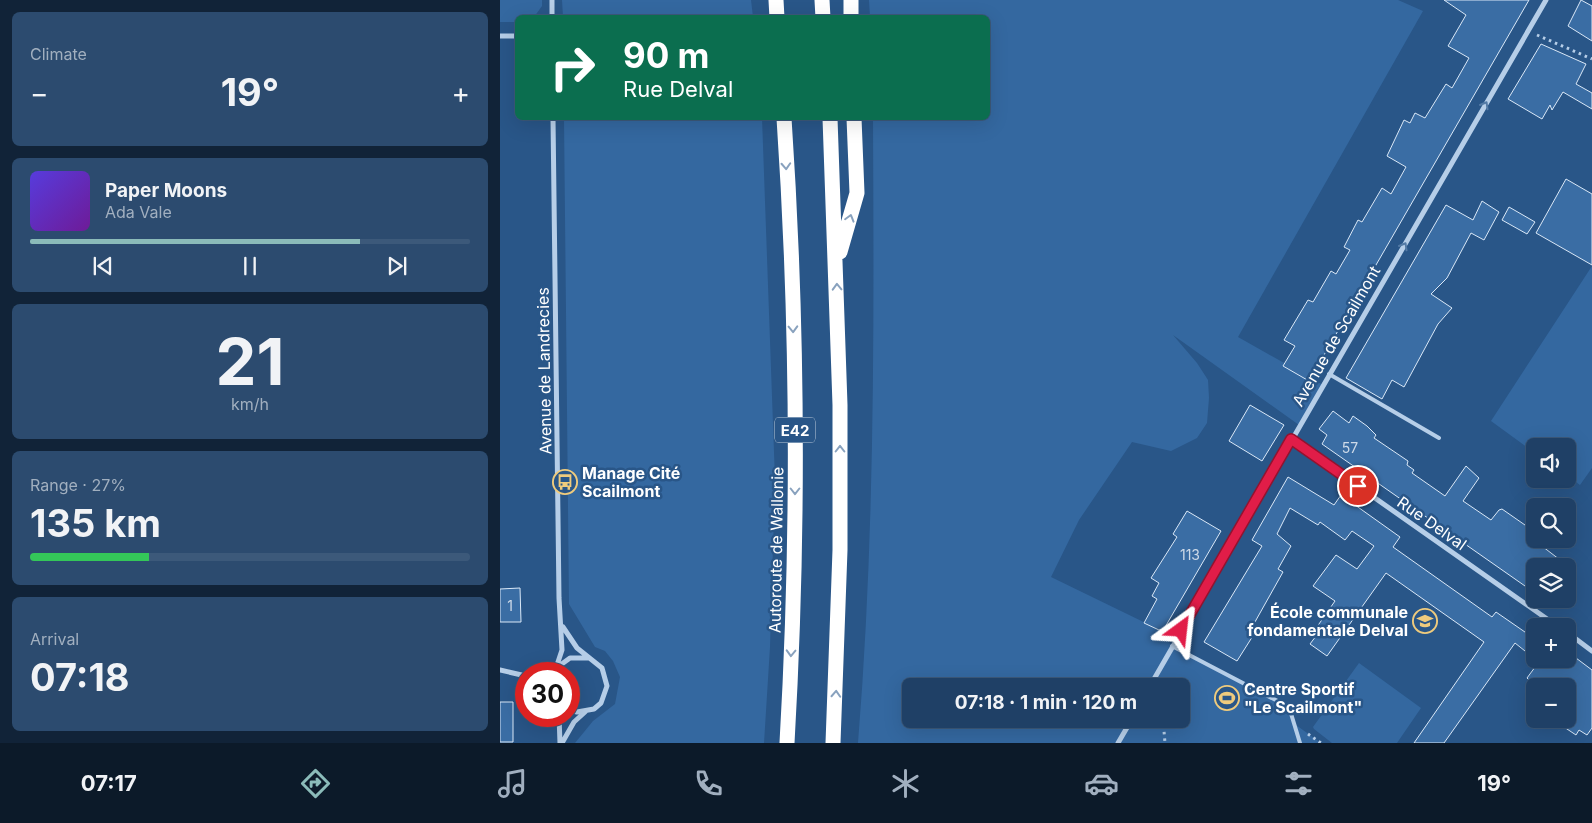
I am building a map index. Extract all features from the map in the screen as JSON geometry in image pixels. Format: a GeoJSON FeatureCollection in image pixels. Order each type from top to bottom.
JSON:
{"type":"FeatureCollection","features":[{"type":"Feature","properties":{"kind":"highway"},"geometry":{"type":"LineString","coordinates":[[776,0],[777,15]]}},
{"type":"Feature","properties":{"kind":"highway"},"geometry":{"type":"LineString","coordinates":[[822,0],[823,15]]}},
{"type":"Feature","properties":{"kind":"highway"},"geometry":{"type":"LineString","coordinates":[[851,0],[851,15]]}},
{"type":"Feature","properties":{"kind":"highway","name":"Autoroute de Wallonie"},"geometry":{"type":"LineString","coordinates":[[784,120],[795,407],[795,550],[787,743]]}},
{"type":"Feature","properties":{"kind":"highway"},"geometry":{"type":"LineString","coordinates":[[830,120],[840,405],[840,550],[833,743]]}},
{"type":"Feature","properties":{"kind":"highway"},"geometry":{"type":"LineString","coordinates":[[836,265],[857,193],[854,120]]}},
{"type":"Feature","properties":{"kind":"street"},"geometry":{"type":"LineString","coordinates":[[552,0],[552,15]]}},
{"type":"Feature","properties":{"kind":"street","name":"Avenue de Scailmont"},"geometry":{"type":"LineString","coordinates":[[1154,678],[1546,0]]}},
{"type":"Feature","properties":{"kind":"street"},"geometry":{"type":"LineString","coordinates":[[500,36],[515,36]]}},
{"type":"Feature","properties":{"kind":"street","name":"Avenue de Landrecies"},"geometry":{"type":"LineString","coordinates":[[554,120],[559,598],[562,650],[558,662]]}},
{"type":"Feature","properties":{"kind":"street","name":"Rue Delval"},"geometry":{"type":"LineString","coordinates":[[1291,439],[1546,618]]}},
{"type":"Feature","properties":{"kind":"street"},"geometry":{"type":"LineString","coordinates":[[561,624],[569,638],[588,658],[602,668],[607,686],[601,703],[585,712],[574,722],[561,743]]}},
{"type":"Feature","properties":{"kind":"street"},"geometry":{"type":"LineString","coordinates":[[1576,639],[1592,651]]}},
{"type":"Feature","properties":{"kind":"street"},"geometry":{"type":"LineString","coordinates":[[565,662],[570,658],[588,658]]}},
{"type":"Feature","properties":{"kind":"street"},"geometry":{"type":"LineString","coordinates":[[500,670],[515,673]]}},
{"type":"Feature","properties":{"kind":"street"},"geometry":{"type":"LineString","coordinates":[[580,711],[585,712]]}},
{"type":"Feature","properties":{"kind":"street"},"geometry":{"type":"LineString","coordinates":[[560,727],[561,743]]}},
{"type":"Feature","properties":{"kind":"street"},"geometry":{"type":"LineString","coordinates":[[1118,743],[1127,728]]}},
{"type":"Feature","properties":{"kind":"lane"},"geometry":{"type":"LineString","coordinates":[[1329,374],[1440,438]]}},
{"type":"Feature","properties":{"kind":"lane"},"geometry":{"type":"LineString","coordinates":[[1172,646],[1289,707],[1300,743]]}},
{"type":"Feature","properties":{"kind":"path"},"geometry":{"type":"LineString","coordinates":[[1528,31],[1592,58]]}},
{"type":"Feature","properties":{"kind":"path"},"geometry":{"type":"LineString","coordinates":[[1164,728],[1165,743]]}},
{"type":"Feature","properties":{"kind":"shaded area"},"geometry":{"type":"Polygon","coordinates":[[[500,0],[542,0],[542,6],[535,15],[515,15],[515,22],[500,22],[500,0]]]}},
{"type":"Feature","properties":{"kind":"shaded area"},"geometry":{"type":"Polygon","coordinates":[[[562,0],[751,0],[753,15],[563,15],[562,0]]]}},
{"type":"Feature","properties":{"kind":"shaded area"},"geometry":{"type":"Polygon","coordinates":[[[869,0],[1398,0],[1423,11],[1238,337],[1323,385],[1299,425],[1173,335],[1197,363],[1208,380],[1207,423],[1197,438],[1171,451],[1132,442],[1079,520],[1051,577],[1160,630],[1172,646],[1289,707],[1296,725],[1321,743],[858,743],[868,587],[872,431],[873,120],[990,120],[990,15],[870,15],[869,0]]]}},
{"type":"Feature","properties":{"kind":"shaded area"},"geometry":{"type":"Polygon","coordinates":[[[564,120],[762,120],[775,480],[770,647],[764,743],[575,743],[593,721],[615,704],[620,677],[613,661],[605,651],[595,647],[569,604],[564,120]]]}},
{"type":"Feature","properties":{"kind":"shaded area"},"geometry":{"type":"Polygon","coordinates":[[[1592,266],[1592,468],[1580,485],[1576,482],[1576,438],[1526,438],[1526,446],[1491,421],[1592,266]]]}},
{"type":"Feature","properties":{"kind":"shaded area"},"geometry":{"type":"Polygon","coordinates":[[[1359,663],[1421,708],[1397,743],[1332,743],[1313,727],[1359,663]]]}},
{"type":"Feature","properties":{"kind":"building"},"geometry":{"type":"Polygon","coordinates":[[[1444,0],[1529,0],[1309,381],[1283,366],[1295,346],[1284,340],[1308,300],[1313,302],[1331,271],[1336,274],[1350,250],[1344,247],[1358,220],[1362,222],[1382,188],[1391,194],[1406,167],[1387,156],[1404,120],[1410,123],[1415,113],[1425,118],[1446,84],[1452,88],[1469,58],[1448,46],[1466,15],[1444,0]]]}},
{"type":"Feature","properties":{"kind":"building"},"geometry":{"type":"Polygon","coordinates":[[[1581,0],[1592,6],[1592,41],[1568,26],[1581,0]]]}},
{"type":"Feature","properties":{"kind":"building"},"geometry":{"type":"Polygon","coordinates":[[[1541,44],[1586,64],[1576,84],[1592,93],[1592,109],[1563,92],[1552,110],[1550,105],[1542,119],[1508,99],[1541,44]]]}},
{"type":"Feature","properties":{"kind":"building"},"geometry":{"type":"Polygon","coordinates":[[[1566,179],[1592,194],[1592,265],[1536,233],[1566,179]]]}},
{"type":"Feature","properties":{"kind":"building"},"geometry":{"type":"Polygon","coordinates":[[[1482,201],[1499,212],[1484,240],[1471,233],[1447,278],[1431,294],[1452,308],[1438,324],[1404,387],[1392,380],[1382,399],[1346,378],[1446,205],[1473,220],[1482,201]]]}},
{"type":"Feature","properties":{"kind":"building"},"geometry":{"type":"Polygon","coordinates":[[[1509,207],[1535,222],[1527,234],[1502,220],[1509,207]]]}},
{"type":"Feature","properties":{"kind":"building"},"geometry":{"type":"Polygon","coordinates":[[[1250,405],[1284,425],[1262,461],[1229,441],[1250,405]]]}},
{"type":"Feature","properties":{"kind":"building"},"geometry":{"type":"Polygon","coordinates":[[[1333,411],[1349,423],[1353,416],[1376,435],[1374,438],[1408,461],[1407,465],[1414,470],[1412,473],[1445,496],[1466,466],[1479,478],[1463,501],[1491,520],[1502,509],[1526,526],[1526,548],[1544,548],[1558,558],[1526,558],[1526,587],[1322,444],[1327,435],[1319,429],[1333,411]]]}},
{"type":"Feature","properties":{"kind":"building"},"geometry":{"type":"Polygon","coordinates":[[[1288,477],[1334,505],[1341,495],[1400,537],[1393,547],[1492,617],[1496,612],[1526,633],[1526,652],[1515,643],[1444,743],[1414,743],[1484,642],[1386,573],[1327,656],[1310,644],[1316,636],[1312,634],[1335,601],[1313,586],[1336,555],[1357,569],[1374,546],[1352,531],[1345,540],[1320,522],[1318,525],[1290,508],[1277,534],[1291,546],[1278,569],[1283,572],[1251,629],[1256,631],[1237,661],[1204,642],[1262,546],[1252,540],[1288,477]]]}},
{"type":"Feature","properties":{"kind":"building"},"geometry":{"type":"Polygon","coordinates":[[[1187,511],[1221,531],[1164,629],[1159,630],[1144,623],[1157,599],[1152,596],[1159,583],[1151,578],[1177,537],[1173,534],[1187,511]]]}},
{"type":"Feature","properties":{"kind":"building"},"geometry":{"type":"Polygon","coordinates":[[[520,588],[521,622],[500,622],[500,589],[520,588]]]}},
{"type":"Feature","properties":{"kind":"building"},"geometry":{"type":"Polygon","coordinates":[[[1576,658],[1592,670],[1592,728],[1587,735],[1579,730],[1576,735],[1566,728],[1576,728],[1576,678],[1527,678],[1534,668],[1576,668],[1576,658]]]}},
{"type":"Feature","properties":{"kind":"building"},"geometry":{"type":"Polygon","coordinates":[[[500,702],[513,702],[513,742],[500,742],[500,702]]]}},
{"type":"Feature","properties":{"kind":"place","name":"Manage Cité Scailmont"},"geometry":{"type":"Point","coordinates":[565,482]}},
{"type":"Feature","properties":{"kind":"place","name":"École communale fondamentale Delval"},"geometry":{"type":"Point","coordinates":[1425,621]}},
{"type":"Feature","properties":{"kind":"place","name":"Centre Sportif \"Le Scailmont\""},"geometry":{"type":"Point","coordinates":[1227,698]}},
{"type":"Feature","properties":{"kind":"route"},"geometry":{"type":"LineString","coordinates":[[1181,630],[1291,439],[1358,486]]}}]}
